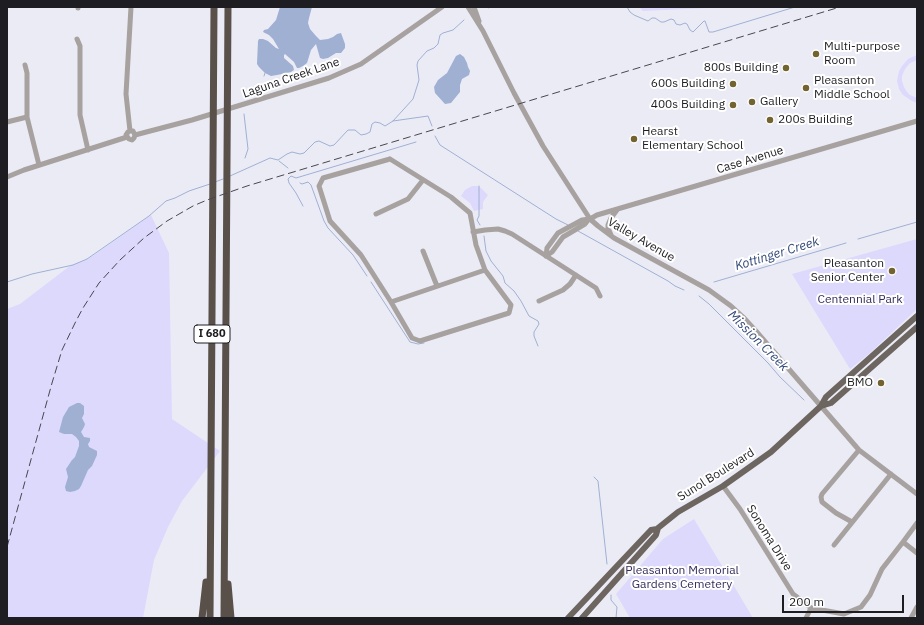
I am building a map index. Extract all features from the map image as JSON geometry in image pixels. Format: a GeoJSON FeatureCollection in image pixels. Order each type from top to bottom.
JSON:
{"type":"FeatureCollection","features":[{"type":"Feature","properties":{"kind":"highway","name":"I 680"},"geometry":{"type":"LineString","coordinates":[[210,618],[214,7]]}},
{"type":"Feature","properties":{"kind":"highway","name":"I 680"},"geometry":{"type":"LineString","coordinates":[[224,618],[228,7]]}},
{"type":"Feature","properties":{"kind":"highway"},"geometry":{"type":"LineString","coordinates":[[224,533],[231,618]]}},
{"type":"Feature","properties":{"kind":"highway"},"geometry":{"type":"LineString","coordinates":[[202,618],[205,586],[210,570]]}},
{"type":"Feature","properties":{"kind":"main road","name":"Sunol Boulevard"},"geometry":{"type":"LineString","coordinates":[[568,618],[651,530],[657,529],[669,518],[688,505],[723,486],[771,452],[821,406],[826,397],[917,316]]}},
{"type":"Feature","properties":{"kind":"main road","name":"Sunol Boulevard"},"geometry":{"type":"LineString","coordinates":[[821,406],[831,403],[917,327]]}},
{"type":"Feature","properties":{"kind":"main road","name":"Sunol Boulevard"},"geometry":{"type":"LineString","coordinates":[[582,618],[656,535],[657,529]]}},
{"type":"Feature","properties":{"kind":"main road"},"geometry":{"type":"LineString","coordinates":[[618,577],[616,574],[617,572],[630,557],[636,546]]}},
{"type":"Feature","properties":{"kind":"street"},"geometry":{"type":"LineString","coordinates":[[127,137],[127,133],[130,131],[126,94],[131,7]]}},
{"type":"Feature","properties":{"kind":"street","name":"Laguna Creek Lane"},"geometry":{"type":"LineString","coordinates":[[7,177],[39,165],[127,137],[132,140],[135,134],[192,120],[329,78],[361,64],[441,8],[447,7]]}},
{"type":"Feature","properties":{"kind":"street","name":"Valley Avenue"},"geometry":{"type":"LineString","coordinates":[[468,7],[483,31],[543,146],[590,219],[611,236],[709,290],[731,306],[755,330],[859,450],[917,494]]}},
{"type":"Feature","properties":{"kind":"street","name":"Valley Avenue"},"geometry":{"type":"LineString","coordinates":[[474,7],[483,31]]}},
{"type":"Feature","properties":{"kind":"street"},"geometry":{"type":"LineString","coordinates":[[77,39],[80,46],[80,115],[88,150]]}},
{"type":"Feature","properties":{"kind":"street"},"geometry":{"type":"LineString","coordinates":[[25,65],[27,73],[27,117],[39,165]]}},
{"type":"Feature","properties":{"kind":"street"},"geometry":{"type":"LineString","coordinates":[[7,122],[27,117]]}},
{"type":"Feature","properties":{"kind":"street","name":"Case Avenue"},"geometry":{"type":"LineString","coordinates":[[546,256],[552,252],[565,232],[580,224],[582,220],[590,219],[598,215],[917,121]]}},
{"type":"Feature","properties":{"kind":"street"},"geometry":{"type":"LineString","coordinates":[[130,131],[133,131],[135,134]]}},
{"type":"Feature","properties":{"kind":"street"},"geometry":{"type":"LineString","coordinates":[[390,160],[423,180],[451,197],[470,213],[476,245],[485,270],[510,305],[509,313],[420,341],[412,338],[361,255],[330,222],[319,186],[324,178],[390,160]]}},
{"type":"Feature","properties":{"kind":"street"},"geometry":{"type":"LineString","coordinates":[[376,214],[408,199],[423,180]]}},
{"type":"Feature","properties":{"kind":"street"},"geometry":{"type":"LineString","coordinates":[[611,236],[608,225],[610,218],[618,210]]}},
{"type":"Feature","properties":{"kind":"street"},"geometry":{"type":"LineString","coordinates":[[473,232],[498,229],[505,230],[596,288],[600,296]]}},
{"type":"Feature","properties":{"kind":"street"},"geometry":{"type":"LineString","coordinates":[[422,251],[437,286]]}},
{"type":"Feature","properties":{"kind":"street"},"geometry":{"type":"LineString","coordinates":[[391,302],[485,270]]}},
{"type":"Feature","properties":{"kind":"street"},"geometry":{"type":"LineString","coordinates":[[539,301],[564,290],[576,275]]}},
{"type":"Feature","properties":{"kind":"street"},"geometry":{"type":"LineString","coordinates":[[852,522],[836,513],[822,502],[821,497],[859,450]]}},
{"type":"Feature","properties":{"kind":"street"},"geometry":{"type":"LineString","coordinates":[[834,545],[891,474]]}},
{"type":"Feature","properties":{"kind":"street","name":"Sonoma Drive"},"geometry":{"type":"LineString","coordinates":[[723,486],[740,509],[793,594],[811,608],[845,616],[860,607],[870,595],[882,568],[917,523]]}},
{"type":"Feature","properties":{"kind":"street"},"geometry":{"type":"LineString","coordinates":[[903,542],[917,553]]}},
{"type":"Feature","properties":{"kind":"street"},"geometry":{"type":"LineString","coordinates":[[911,618],[917,607]]}},
{"type":"Feature","properties":{"kind":"street"},"geometry":{"type":"LineString","coordinates":[[806,618],[811,608]]}},
{"type":"Feature","properties":{"kind":"green space"},"geometry":{"type":"Polygon","coordinates":[[[639,7],[730,7],[643,11],[639,7]]]}},
{"type":"Feature","properties":{"kind":"green space"},"geometry":{"type":"Polygon","coordinates":[[[917,55],[917,60],[910,63],[905,69],[902,76],[902,81],[907,92],[917,98],[917,103],[903,95],[899,89],[897,81],[899,71],[902,66],[908,59],[917,55]]]}},
{"type":"Feature","properties":{"kind":"green space"},"geometry":{"type":"Polygon","coordinates":[[[472,186],[481,188],[488,195],[483,202],[483,209],[474,211],[470,203],[461,196],[465,190],[472,186]]]}},
{"type":"Feature","properties":{"kind":"green space"},"geometry":{"type":"Polygon","coordinates":[[[151,215],[169,253],[172,419],[220,451],[182,501],[168,527],[154,560],[143,618],[7,618],[7,309],[20,304],[71,265],[94,255],[151,215]]]}},
{"type":"Feature","properties":{"kind":"green space","name":"Centennial Park"},"geometry":{"type":"Polygon","coordinates":[[[917,239],[917,309],[870,353],[850,369],[792,274],[917,239]]]}},
{"type":"Feature","properties":{"kind":"green space","name":"Pleasanton Memorial Gardens Cemetery"},"geometry":{"type":"Polygon","coordinates":[[[694,519],[753,618],[630,618],[616,594],[663,539],[694,519]]]}},
{"type":"Feature","properties":{"kind":"shaded area"},"geometry":{"type":"Polygon","coordinates":[[[280,7],[312,7],[308,23],[310,29],[320,40],[328,39],[341,33],[345,48],[341,53],[336,53],[323,59],[320,58],[316,44],[311,50],[307,63],[303,66],[297,68],[294,62],[285,54],[284,58],[293,66],[294,70],[271,76],[265,73],[257,64],[258,41],[259,39],[263,39],[279,49],[273,39],[263,32],[276,20],[280,7]]]}},
{"type":"Feature","properties":{"kind":"shaded area"},"geometry":{"type":"Polygon","coordinates":[[[460,54],[464,57],[467,63],[470,71],[469,75],[462,79],[460,92],[451,103],[445,104],[435,93],[434,87],[438,80],[447,73],[456,56],[460,54]]]}},
{"type":"Feature","properties":{"kind":"shaded area"},"geometry":{"type":"Polygon","coordinates":[[[77,403],[84,406],[84,414],[82,418],[85,424],[81,432],[84,437],[90,438],[88,444],[89,447],[97,451],[97,455],[79,489],[70,492],[66,491],[65,487],[68,477],[66,469],[75,457],[79,446],[79,441],[72,434],[64,434],[59,432],[63,417],[69,407],[77,403]]]}},
{"type":"Feature","properties":{"kind":"waterway"},"geometry":{"type":"LineString","coordinates":[[627,7],[634,15],[648,21],[652,18],[655,18],[661,22],[671,19],[674,20],[676,24],[687,24],[693,32],[704,21],[709,32],[713,32],[795,7]]}},
{"type":"Feature","properties":{"kind":"waterway"},"geometry":{"type":"LineString","coordinates":[[230,176],[270,158],[278,160],[292,152],[300,154],[304,153],[315,142],[319,141],[330,146],[334,145],[348,130],[355,130],[361,135],[370,132],[372,124],[375,122],[385,126],[393,121],[413,99],[419,80],[417,65],[418,61],[427,51],[434,48],[438,44],[440,35],[453,30],[464,20]]}},
{"type":"Feature","properties":{"kind":"waterway"},"geometry":{"type":"LineString","coordinates":[[244,114],[248,149],[245,158]]}},
{"type":"Feature","properties":{"kind":"waterway"},"geometry":{"type":"LineString","coordinates":[[393,121],[428,116],[432,126]]}},
{"type":"Feature","properties":{"kind":"waterway"},"geometry":{"type":"LineString","coordinates":[[435,136],[440,145],[556,219],[568,225]]}},
{"type":"Feature","properties":{"kind":"waterway"},"geometry":{"type":"LineString","coordinates":[[303,206],[289,183],[288,179],[291,176],[296,178],[416,142]]}},
{"type":"Feature","properties":{"kind":"waterway"},"geometry":{"type":"LineString","coordinates":[[279,161],[288,168]]}},
{"type":"Feature","properties":{"kind":"waterway"},"geometry":{"type":"LineString","coordinates":[[215,182],[223,179]]}},
{"type":"Feature","properties":{"kind":"waterway"},"geometry":{"type":"LineString","coordinates":[[300,183],[302,184],[308,182],[311,185],[328,228],[353,255],[367,276]]}},
{"type":"Feature","properties":{"kind":"waterway"},"geometry":{"type":"LineString","coordinates":[[7,282],[32,274],[73,265],[87,259],[149,216],[166,201],[210,184]]}},
{"type":"Feature","properties":{"kind":"waterway"},"geometry":{"type":"LineString","coordinates":[[479,186],[479,216],[477,220],[480,225]]}},
{"type":"Feature","properties":{"kind":"waterway","name":"Kottinger Creek"},"geometry":{"type":"LineString","coordinates":[[858,239],[917,222]]}},
{"type":"Feature","properties":{"kind":"waterway"},"geometry":{"type":"LineString","coordinates":[[578,231],[684,290]]}},
{"type":"Feature","properties":{"kind":"waterway"},"geometry":{"type":"LineString","coordinates":[[484,236],[486,251],[491,261],[503,276],[505,283],[514,291],[521,301],[529,316],[538,321],[539,324],[534,332],[538,346]]}},
{"type":"Feature","properties":{"kind":"waterway","name":"Kottinger Creek"},"geometry":{"type":"LineString","coordinates":[[714,282],[846,243]]}},
{"type":"Feature","properties":{"kind":"waterway"},"geometry":{"type":"LineString","coordinates":[[371,282],[410,342],[418,344],[424,343]]}},
{"type":"Feature","properties":{"kind":"waterway","name":"Mission Creek"},"geometry":{"type":"LineString","coordinates":[[699,296],[709,304],[804,400]]}},
{"type":"Feature","properties":{"kind":"waterway"},"geometry":{"type":"LineString","coordinates":[[594,477],[598,481],[607,564]]}},
{"type":"Feature","properties":{"kind":"waterway"},"geometry":{"type":"LineString","coordinates":[[611,595],[611,600],[617,607],[616,618]]}},
{"type":"Feature","properties":{"kind":"railway"},"geometry":{"type":"LineString","coordinates":[[7,547],[62,350],[76,321],[99,283],[120,260],[144,238],[167,221],[193,206],[247,186],[840,7]]}},
{"type":"Feature","properties":{"kind":"place","name":"Multi-purpose Room"},"geometry":{"type":"Point","coordinates":[816,54]}},
{"type":"Feature","properties":{"kind":"place","name":"800s Building"},"geometry":{"type":"Point","coordinates":[786,68]}},
{"type":"Feature","properties":{"kind":"place","name":"600s Building"},"geometry":{"type":"Point","coordinates":[733,84]}},
{"type":"Feature","properties":{"kind":"place","name":"Pleasanton Middle School"},"geometry":{"type":"Point","coordinates":[806,88]}},
{"type":"Feature","properties":{"kind":"place","name":"Gallery"},"geometry":{"type":"Point","coordinates":[752,102]}},
{"type":"Feature","properties":{"kind":"place","name":"400s Building"},"geometry":{"type":"Point","coordinates":[733,105]}},
{"type":"Feature","properties":{"kind":"place","name":"200s Building"},"geometry":{"type":"Point","coordinates":[770,120]}},
{"type":"Feature","properties":{"kind":"place","name":"Hearst Elementary School"},"geometry":{"type":"Point","coordinates":[634,139]}},
{"type":"Feature","properties":{"kind":"place","name":"Pleasanton Senior Center"},"geometry":{"type":"Point","coordinates":[892,271]}},
{"type":"Feature","properties":{"kind":"place","name":"BMO"},"geometry":{"type":"Point","coordinates":[881,383]}}]}
